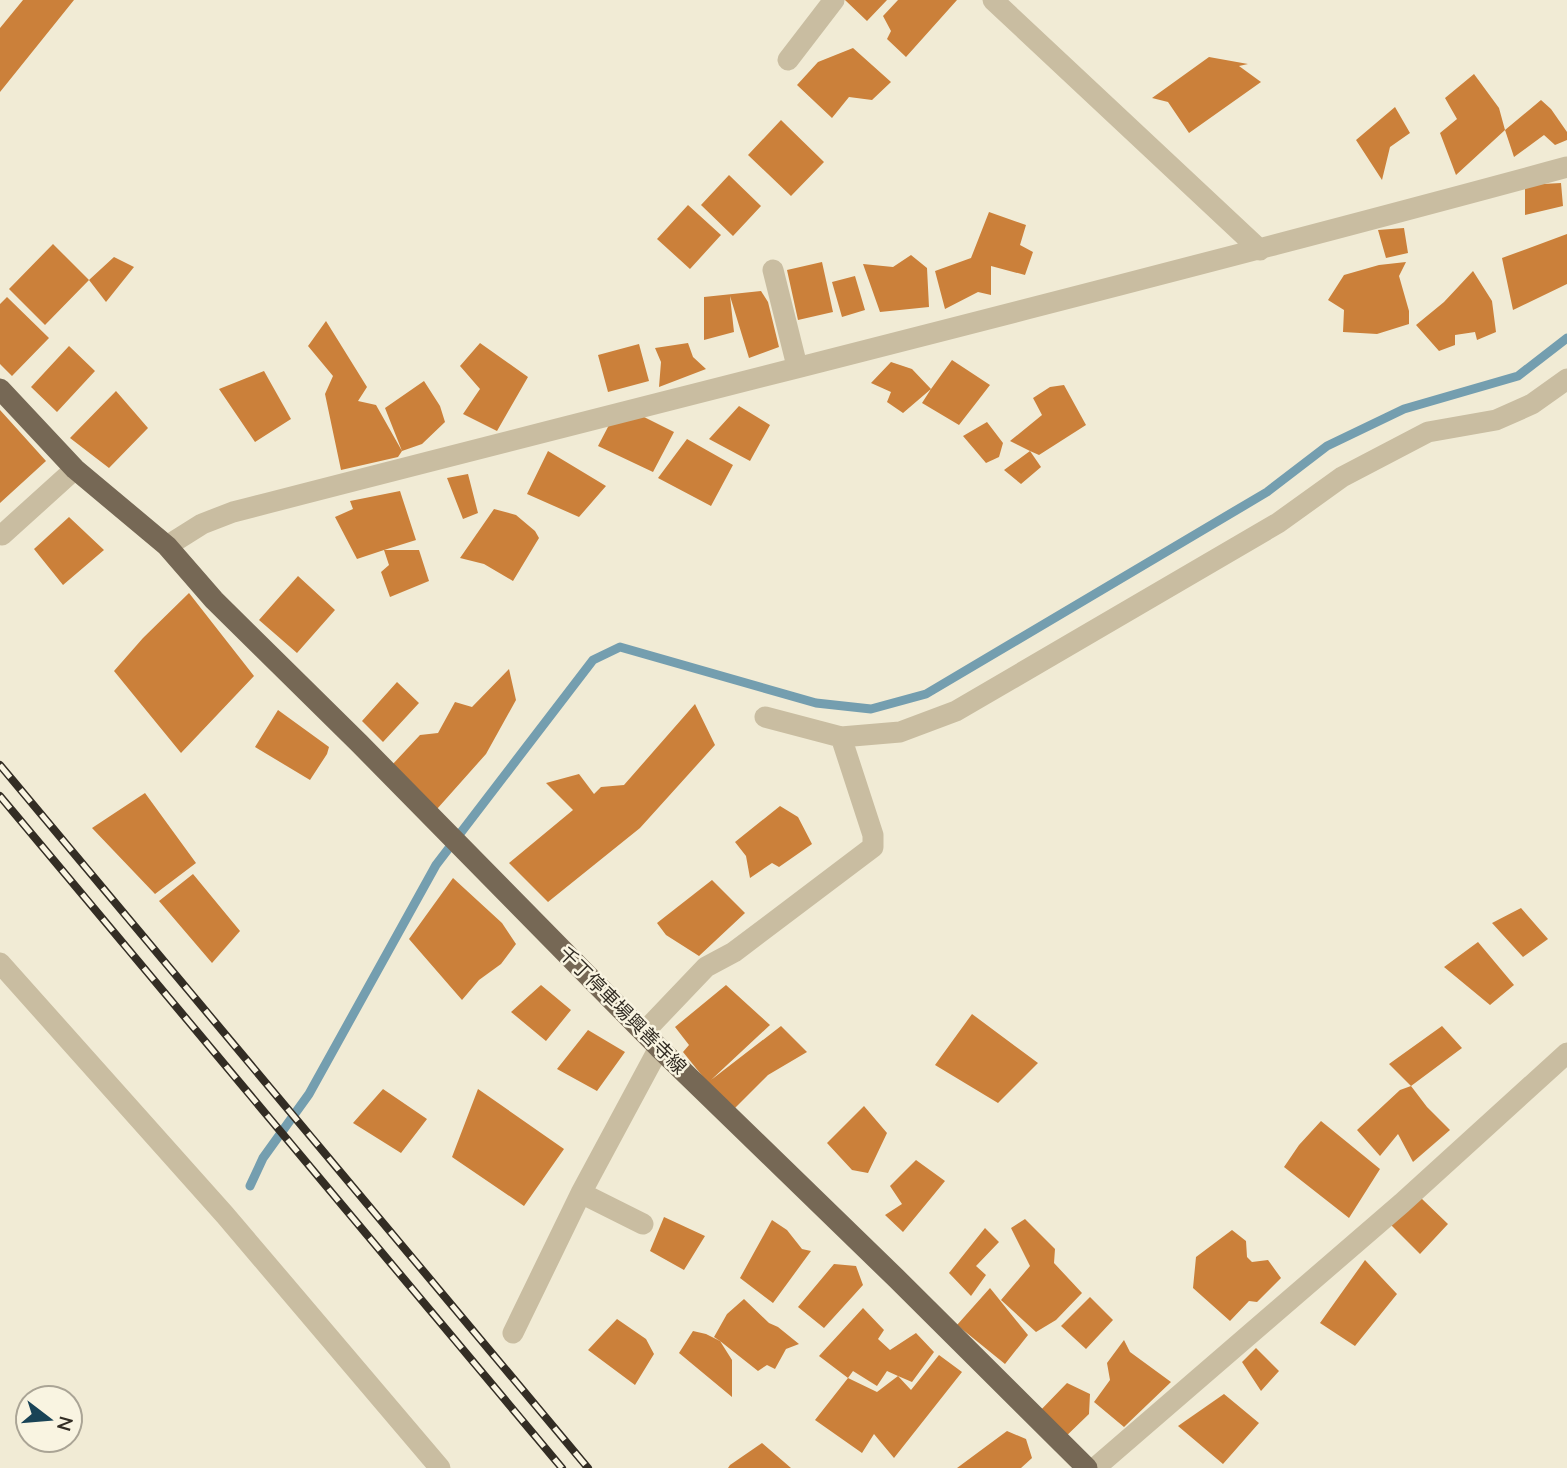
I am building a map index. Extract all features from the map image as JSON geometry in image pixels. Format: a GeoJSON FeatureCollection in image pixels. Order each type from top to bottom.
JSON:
{"type":"FeatureCollection","features":[{"type":"Feature","properties":{"kind":"main road","name":"千丁停車場興善寺線"},"geometry":{"type":"LineString","coordinates":[[0,389],[75,469],[167,546],[214,600],[659,1048],[1087,1468]]}},
{"type":"Feature","properties":{"kind":"street"},"geometry":{"type":"LineString","coordinates":[[788,60],[834,0]]}},
{"type":"Feature","properties":{"kind":"street"},"geometry":{"type":"LineString","coordinates":[[993,0],[1260,250]]}},
{"type":"Feature","properties":{"kind":"street"},"geometry":{"type":"LineString","coordinates":[[167,546],[202,524],[233,512],[1260,250],[1567,167]]}},
{"type":"Feature","properties":{"kind":"street"},"geometry":{"type":"LineString","coordinates":[[773,270],[797,366]]}},
{"type":"Feature","properties":{"kind":"street"},"geometry":{"type":"LineString","coordinates":[[765,717],[841,737],[900,732],[956,711],[1278,523],[1342,477],[1428,432],[1496,420],[1532,404],[1567,379]]}},
{"type":"Feature","properties":{"kind":"street"},"geometry":{"type":"LineString","coordinates":[[2,535],[75,469]]}},
{"type":"Feature","properties":{"kind":"street"},"geometry":{"type":"LineString","coordinates":[[644,1032],[706,967],[734,952],[873,847],[873,835],[841,737]]}},
{"type":"Feature","properties":{"kind":"street"},"geometry":{"type":"LineString","coordinates":[[0,963],[7,987],[225,1215],[440,1468]]}},
{"type":"Feature","properties":{"kind":"street"},"geometry":{"type":"LineString","coordinates":[[513,1333],[581,1193],[659,1048]]}},
{"type":"Feature","properties":{"kind":"street"},"geometry":{"type":"LineString","coordinates":[[1095,1468],[1402,1203],[1567,1053]]}},
{"type":"Feature","properties":{"kind":"street"},"geometry":{"type":"LineString","coordinates":[[581,1193],[643,1224]]}},
{"type":"Feature","properties":{"kind":"building"},"geometry":{"type":"Polygon","coordinates":[[[23,0],[74,0],[0,92],[0,28],[23,0]]]}},
{"type":"Feature","properties":{"kind":"building"},"geometry":{"type":"Polygon","coordinates":[[[845,0],[887,0],[867,21],[845,0]]]}},
{"type":"Feature","properties":{"kind":"building"},"geometry":{"type":"Polygon","coordinates":[[[898,0],[957,0],[906,57],[887,39],[891,31],[883,16],[898,0]]]}},
{"type":"Feature","properties":{"kind":"building"},"geometry":{"type":"Polygon","coordinates":[[[853,48],[891,82],[872,100],[849,97],[832,118],[797,85],[818,62],[853,48]]]}},
{"type":"Feature","properties":{"kind":"building"},"geometry":{"type":"Polygon","coordinates":[[[1209,57],[1248,64],[1239,66],[1261,82],[1189,133],[1168,102],[1152,98],[1209,57]]]}},
{"type":"Feature","properties":{"kind":"building"},"geometry":{"type":"Polygon","coordinates":[[[1474,74],[1499,108],[1505,130],[1456,175],[1440,133],[1457,119],[1445,98],[1474,74]]]}},
{"type":"Feature","properties":{"kind":"building"},"geometry":{"type":"Polygon","coordinates":[[[1541,100],[1567,132],[1567,140],[1555,145],[1544,135],[1514,157],[1505,130],[1541,100]]]}},
{"type":"Feature","properties":{"kind":"building"},"geometry":{"type":"Polygon","coordinates":[[[1395,107],[1410,133],[1390,147],[1382,180],[1356,140],[1395,107]]]}},
{"type":"Feature","properties":{"kind":"building"},"geometry":{"type":"Polygon","coordinates":[[[781,120],[824,162],[791,196],[748,155],[781,120]]]}},
{"type":"Feature","properties":{"kind":"building"},"geometry":{"type":"Polygon","coordinates":[[[729,175],[761,206],[733,236],[701,205],[729,175]]]}},
{"type":"Feature","properties":{"kind":"building"},"geometry":{"type":"Polygon","coordinates":[[[1561,183],[1563,206],[1525,215],[1525,185],[1561,183]]]}},
{"type":"Feature","properties":{"kind":"building"},"geometry":{"type":"Polygon","coordinates":[[[688,205],[721,235],[690,269],[657,239],[688,205]]]}},
{"type":"Feature","properties":{"kind":"building"},"geometry":{"type":"Polygon","coordinates":[[[989,212],[1026,225],[1020,245],[1033,252],[1025,275],[991,266],[991,295],[978,292],[945,309],[935,271],[971,258],[989,212]]]}},
{"type":"Feature","properties":{"kind":"building"},"geometry":{"type":"Polygon","coordinates":[[[1404,228],[1408,253],[1386,258],[1378,230],[1404,228]]]}},
{"type":"Feature","properties":{"kind":"building"},"geometry":{"type":"Polygon","coordinates":[[[1567,234],[1567,284],[1513,310],[1502,258],[1567,234]]]}},
{"type":"Feature","properties":{"kind":"building"},"geometry":{"type":"Polygon","coordinates":[[[53,244],[89,280],[45,325],[9,289],[53,244]]]}},
{"type":"Feature","properties":{"kind":"building"},"geometry":{"type":"Polygon","coordinates":[[[911,255],[927,268],[929,307],[880,312],[863,264],[893,267],[911,255]]]}},
{"type":"Feature","properties":{"kind":"building"},"geometry":{"type":"Polygon","coordinates":[[[114,257],[134,267],[106,302],[89,280],[114,257]]]}},
{"type":"Feature","properties":{"kind":"building"},"geometry":{"type":"Polygon","coordinates":[[[822,262],[833,312],[798,320],[787,270],[822,262]]]}},
{"type":"Feature","properties":{"kind":"building"},"geometry":{"type":"Polygon","coordinates":[[[1406,262],[1399,276],[1409,311],[1409,324],[1377,334],[1343,332],[1344,310],[1328,300],[1344,275],[1379,265],[1406,262]]]}},
{"type":"Feature","properties":{"kind":"building"},"geometry":{"type":"Polygon","coordinates":[[[1473,271],[1492,301],[1496,332],[1477,340],[1475,332],[1455,335],[1455,345],[1439,351],[1416,325],[1444,302],[1473,271]]]}},
{"type":"Feature","properties":{"kind":"building"},"geometry":{"type":"Polygon","coordinates":[[[855,276],[865,310],[842,317],[832,282],[855,276]]]}},
{"type":"Feature","properties":{"kind":"building"},"geometry":{"type":"Polygon","coordinates":[[[761,291],[768,302],[779,347],[749,358],[730,296],[734,332],[704,340],[704,297],[761,291]]]}},
{"type":"Feature","properties":{"kind":"building"},"geometry":{"type":"Polygon","coordinates":[[[7,297],[49,338],[12,376],[0,364],[0,304],[7,297]]]}},
{"type":"Feature","properties":{"kind":"building"},"geometry":{"type":"Polygon","coordinates":[[[326,321],[367,387],[358,401],[376,405],[402,451],[398,457],[341,470],[325,394],[333,376],[308,346],[326,321]]]}},
{"type":"Feature","properties":{"kind":"building"},"geometry":{"type":"Polygon","coordinates":[[[480,343],[528,377],[497,431],[463,414],[480,389],[460,366],[480,343]]]}},
{"type":"Feature","properties":{"kind":"building"},"geometry":{"type":"Polygon","coordinates":[[[688,343],[693,357],[706,369],[659,387],[661,362],[655,348],[688,343]]]}},
{"type":"Feature","properties":{"kind":"building"},"geometry":{"type":"Polygon","coordinates":[[[639,344],[649,381],[608,392],[598,355],[639,344]]]}},
{"type":"Feature","properties":{"kind":"building"},"geometry":{"type":"Polygon","coordinates":[[[69,346],[95,371],[57,412],[31,387],[69,346]]]}},
{"type":"Feature","properties":{"kind":"building"},"geometry":{"type":"Polygon","coordinates":[[[952,360],[990,385],[959,425],[922,403],[952,360]]]}},
{"type":"Feature","properties":{"kind":"building"},"geometry":{"type":"Polygon","coordinates":[[[891,362],[912,369],[931,389],[903,413],[887,402],[891,392],[871,383],[891,362]]]}},
{"type":"Feature","properties":{"kind":"building"},"geometry":{"type":"Polygon","coordinates":[[[264,371],[291,419],[255,442],[219,389],[264,371]]]}},
{"type":"Feature","properties":{"kind":"building"},"geometry":{"type":"Polygon","coordinates":[[[424,381],[440,406],[445,422],[422,444],[402,451],[385,408],[424,381]]]}},
{"type":"Feature","properties":{"kind":"building"},"geometry":{"type":"Polygon","coordinates":[[[1064,385],[1086,425],[1039,455],[1010,441],[1042,415],[1033,398],[1050,387],[1064,385]]]}},
{"type":"Feature","properties":{"kind":"building"},"geometry":{"type":"Polygon","coordinates":[[[116,391],[148,428],[109,468],[70,438],[116,391]]]}},
{"type":"Feature","properties":{"kind":"building"},"geometry":{"type":"Polygon","coordinates":[[[739,406],[770,425],[750,461],[709,439],[739,406]]]}},
{"type":"Feature","properties":{"kind":"building"},"geometry":{"type":"Polygon","coordinates":[[[0,410],[46,461],[0,503],[0,410]]]}},
{"type":"Feature","properties":{"kind":"building"},"geometry":{"type":"Polygon","coordinates":[[[642,416],[674,432],[653,472],[598,446],[609,425],[642,416]]]}},
{"type":"Feature","properties":{"kind":"building"},"geometry":{"type":"Polygon","coordinates":[[[987,422],[1003,443],[999,457],[986,463],[963,436],[987,422]]]}},
{"type":"Feature","properties":{"kind":"building"},"geometry":{"type":"Polygon","coordinates":[[[687,439],[733,465],[711,506],[658,478],[687,439]]]}},
{"type":"Feature","properties":{"kind":"building"},"geometry":{"type":"Polygon","coordinates":[[[548,451],[606,486],[579,517],[527,494],[548,451]]]}},
{"type":"Feature","properties":{"kind":"building"},"geometry":{"type":"Polygon","coordinates":[[[1030,451],[1041,467],[1021,484],[1004,470],[1030,451]]]}},
{"type":"Feature","properties":{"kind":"building"},"geometry":{"type":"Polygon","coordinates":[[[468,474],[478,513],[463,519],[447,478],[468,474]]]}},
{"type":"Feature","properties":{"kind":"building"},"geometry":{"type":"Polygon","coordinates":[[[400,491],[416,540],[357,559],[335,517],[353,509],[350,501],[400,491]]]}},
{"type":"Feature","properties":{"kind":"building"},"geometry":{"type":"Polygon","coordinates":[[[494,509],[516,515],[535,531],[539,538],[513,581],[484,564],[460,558],[494,509]]]}},
{"type":"Feature","properties":{"kind":"building"},"geometry":{"type":"Polygon","coordinates":[[[69,517],[104,550],[63,585],[34,549],[69,517]]]}},
{"type":"Feature","properties":{"kind":"building"},"geometry":{"type":"Polygon","coordinates":[[[384,550],[419,550],[429,581],[390,597],[381,572],[389,565],[384,550]]]}},
{"type":"Feature","properties":{"kind":"building"},"geometry":{"type":"Polygon","coordinates":[[[298,576],[335,610],[297,653],[259,620],[298,576]]]}},
{"type":"Feature","properties":{"kind":"building"},"geometry":{"type":"Polygon","coordinates":[[[189,593],[254,676],[181,753],[114,671],[189,593]]]}},
{"type":"Feature","properties":{"kind":"building"},"geometry":{"type":"Polygon","coordinates":[[[509,669],[516,700],[486,754],[437,809],[392,765],[420,735],[438,733],[455,702],[472,707],[509,669]]]}},
{"type":"Feature","properties":{"kind":"building"},"geometry":{"type":"Polygon","coordinates":[[[397,682],[419,703],[383,742],[362,721],[397,682]]]}},
{"type":"Feature","properties":{"kind":"building"},"geometry":{"type":"Polygon","coordinates":[[[695,704],[715,745],[640,828],[548,902],[509,863],[573,810],[546,783],[579,774],[594,794],[601,787],[624,785],[695,704]]]}},
{"type":"Feature","properties":{"kind":"building"},"geometry":{"type":"Polygon","coordinates":[[[278,710],[329,747],[310,780],[255,747],[278,710]]]}},
{"type":"Feature","properties":{"kind":"building"},"geometry":{"type":"Polygon","coordinates":[[[145,793],[196,863],[155,894],[92,828],[145,793]]]}},
{"type":"Feature","properties":{"kind":"building"},"geometry":{"type":"Polygon","coordinates":[[[780,806],[798,817],[812,844],[779,867],[772,863],[750,878],[746,856],[735,842],[780,806]]]}},
{"type":"Feature","properties":{"kind":"building"},"geometry":{"type":"Polygon","coordinates":[[[193,874],[240,931],[212,963],[159,901],[193,874]]]}},
{"type":"Feature","properties":{"kind":"building"},"geometry":{"type":"Polygon","coordinates":[[[453,878],[502,923],[516,944],[501,964],[479,980],[462,1000],[409,939],[453,878]]]}},
{"type":"Feature","properties":{"kind":"building"},"geometry":{"type":"Polygon","coordinates":[[[712,880],[745,913],[699,956],[666,935],[657,923],[712,880]]]}},
{"type":"Feature","properties":{"kind":"building"},"geometry":{"type":"Polygon","coordinates":[[[1521,908],[1548,939],[1523,957],[1492,923],[1521,908]]]}},
{"type":"Feature","properties":{"kind":"building"},"geometry":{"type":"Polygon","coordinates":[[[1478,942],[1514,985],[1490,1005],[1444,967],[1478,942]]]}},
{"type":"Feature","properties":{"kind":"building"},"geometry":{"type":"Polygon","coordinates":[[[541,985],[571,1010],[546,1041],[511,1012],[541,985]]]}},
{"type":"Feature","properties":{"kind":"building"},"geometry":{"type":"Polygon","coordinates":[[[726,985],[770,1025],[711,1080],[781,1026],[807,1052],[768,1075],[734,1109],[683,1052],[689,1045],[675,1027],[726,985]]]}},
{"type":"Feature","properties":{"kind":"building"},"geometry":{"type":"Polygon","coordinates":[[[972,1014],[1038,1063],[998,1103],[935,1065],[972,1014]]]}},
{"type":"Feature","properties":{"kind":"building"},"geometry":{"type":"Polygon","coordinates":[[[1442,1026],[1462,1048],[1411,1086],[1389,1064],[1442,1026]]]}},
{"type":"Feature","properties":{"kind":"building"},"geometry":{"type":"Polygon","coordinates":[[[588,1030],[625,1052],[597,1091],[557,1069],[588,1030]]]}},
{"type":"Feature","properties":{"kind":"building"},"geometry":{"type":"Polygon","coordinates":[[[1411,1086],[1450,1130],[1413,1162],[1398,1134],[1380,1156],[1357,1130],[1400,1090],[1411,1086]]]}},
{"type":"Feature","properties":{"kind":"building"},"geometry":{"type":"Polygon","coordinates":[[[383,1089],[427,1119],[401,1153],[353,1123],[383,1089]]]}},
{"type":"Feature","properties":{"kind":"building"},"geometry":{"type":"Polygon","coordinates":[[[478,1089],[564,1149],[524,1206],[452,1157],[478,1089]]]}},
{"type":"Feature","properties":{"kind":"building"},"geometry":{"type":"Polygon","coordinates":[[[864,1106],[887,1133],[868,1173],[852,1170],[827,1143],[864,1106]]]}},
{"type":"Feature","properties":{"kind":"building"},"geometry":{"type":"Polygon","coordinates":[[[1321,1121],[1380,1169],[1349,1218],[1284,1167],[1299,1145],[1321,1121]]]}},
{"type":"Feature","properties":{"kind":"building"},"geometry":{"type":"Polygon","coordinates":[[[916,1160],[945,1181],[903,1232],[885,1215],[902,1204],[890,1186],[916,1160]]]}},
{"type":"Feature","properties":{"kind":"building"},"geometry":{"type":"Polygon","coordinates":[[[1421,1198],[1448,1224],[1420,1254],[1384,1218],[1421,1198]]]}},
{"type":"Feature","properties":{"kind":"building"},"geometry":{"type":"Polygon","coordinates":[[[664,1217],[705,1236],[684,1270],[650,1251],[664,1217]]]}},
{"type":"Feature","properties":{"kind":"building"},"geometry":{"type":"Polygon","coordinates":[[[1025,1219],[1055,1249],[1054,1263],[1082,1293],[1056,1320],[1036,1332],[1001,1300],[1030,1266],[1011,1228],[1025,1219]]]}},
{"type":"Feature","properties":{"kind":"building"},"geometry":{"type":"Polygon","coordinates":[[[772,1220],[787,1230],[802,1249],[811,1251],[773,1303],[740,1278],[772,1220]]]}},
{"type":"Feature","properties":{"kind":"building"},"geometry":{"type":"Polygon","coordinates":[[[985,1228],[999,1242],[976,1266],[986,1275],[971,1296],[949,1273],[985,1228]]]}},
{"type":"Feature","properties":{"kind":"building"},"geometry":{"type":"Polygon","coordinates":[[[1232,1230],[1246,1241],[1247,1257],[1252,1262],[1268,1260],[1281,1278],[1257,1302],[1249,1301],[1230,1321],[1193,1288],[1196,1257],[1232,1230]]]}},
{"type":"Feature","properties":{"kind":"building"},"geometry":{"type":"Polygon","coordinates":[[[1365,1260],[1397,1294],[1355,1346],[1320,1323],[1365,1260]]]}},
{"type":"Feature","properties":{"kind":"building"},"geometry":{"type":"Polygon","coordinates":[[[834,1264],[856,1266],[863,1285],[824,1328],[798,1307],[834,1264]]]}},
{"type":"Feature","properties":{"kind":"building"},"geometry":{"type":"Polygon","coordinates":[[[990,1288],[1028,1335],[1005,1364],[957,1325],[990,1288]]]}},
{"type":"Feature","properties":{"kind":"building"},"geometry":{"type":"Polygon","coordinates":[[[1090,1297],[1113,1320],[1086,1349],[1061,1326],[1090,1297]]]}},
{"type":"Feature","properties":{"kind":"building"},"geometry":{"type":"Polygon","coordinates":[[[744,1299],[769,1323],[799,1344],[786,1349],[775,1369],[767,1365],[758,1371],[714,1337],[727,1314],[744,1299]]]}},
{"type":"Feature","properties":{"kind":"building"},"geometry":{"type":"Polygon","coordinates":[[[863,1308],[884,1330],[878,1339],[890,1350],[916,1333],[934,1352],[912,1382],[887,1371],[877,1386],[853,1371],[848,1378],[819,1356],[863,1308]]]}},
{"type":"Feature","properties":{"kind":"building"},"geometry":{"type":"Polygon","coordinates":[[[617,1319],[646,1339],[654,1354],[635,1385],[588,1350],[617,1319]]]}},
{"type":"Feature","properties":{"kind":"building"},"geometry":{"type":"Polygon","coordinates":[[[693,1331],[720,1341],[732,1360],[732,1397],[679,1353],[693,1331]]]}},
{"type":"Feature","properties":{"kind":"building"},"geometry":{"type":"Polygon","coordinates":[[[1124,1340],[1130,1352],[1171,1382],[1124,1427],[1094,1402],[1110,1380],[1107,1363],[1124,1340]]]}},
{"type":"Feature","properties":{"kind":"building"},"geometry":{"type":"Polygon","coordinates":[[[1256,1348],[1279,1371],[1261,1391],[1242,1362],[1256,1348]]]}},
{"type":"Feature","properties":{"kind":"building"},"geometry":{"type":"Polygon","coordinates":[[[939,1355],[962,1372],[894,1458],[874,1434],[862,1453],[815,1420],[848,1378],[877,1392],[898,1376],[911,1390],[939,1355]]]}},
{"type":"Feature","properties":{"kind":"building"},"geometry":{"type":"Polygon","coordinates":[[[1067,1383],[1090,1394],[1089,1414],[1060,1442],[1035,1416],[1067,1383]]]}},
{"type":"Feature","properties":{"kind":"building"},"geometry":{"type":"Polygon","coordinates":[[[1224,1394],[1259,1423],[1223,1464],[1178,1426],[1224,1394]]]}},
{"type":"Feature","properties":{"kind":"building"},"geometry":{"type":"Polygon","coordinates":[[[1007,1431],[1026,1439],[1032,1458],[1021,1468],[957,1468],[1007,1431]]]}},
{"type":"Feature","properties":{"kind":"building"},"geometry":{"type":"Polygon","coordinates":[[[762,1443],[791,1468],[728,1468],[730,1465],[762,1443]]]}},
{"type":"Feature","properties":{"kind":"waterway"},"geometry":{"type":"LineString","coordinates":[[250,1186],[263,1158],[309,1094],[436,865],[593,660],[620,647],[816,703],[871,709],[926,694],[1267,492],[1327,446],[1404,409],[1518,376],[1567,338]]}},
{"type":"Feature","properties":{"kind":"railway"},"geometry":{"type":"LineString","coordinates":[[0,765],[588,1468]]}},
{"type":"Feature","properties":{"kind":"railway"},"geometry":{"type":"LineString","coordinates":[[0,796],[562,1468]]}}]}
